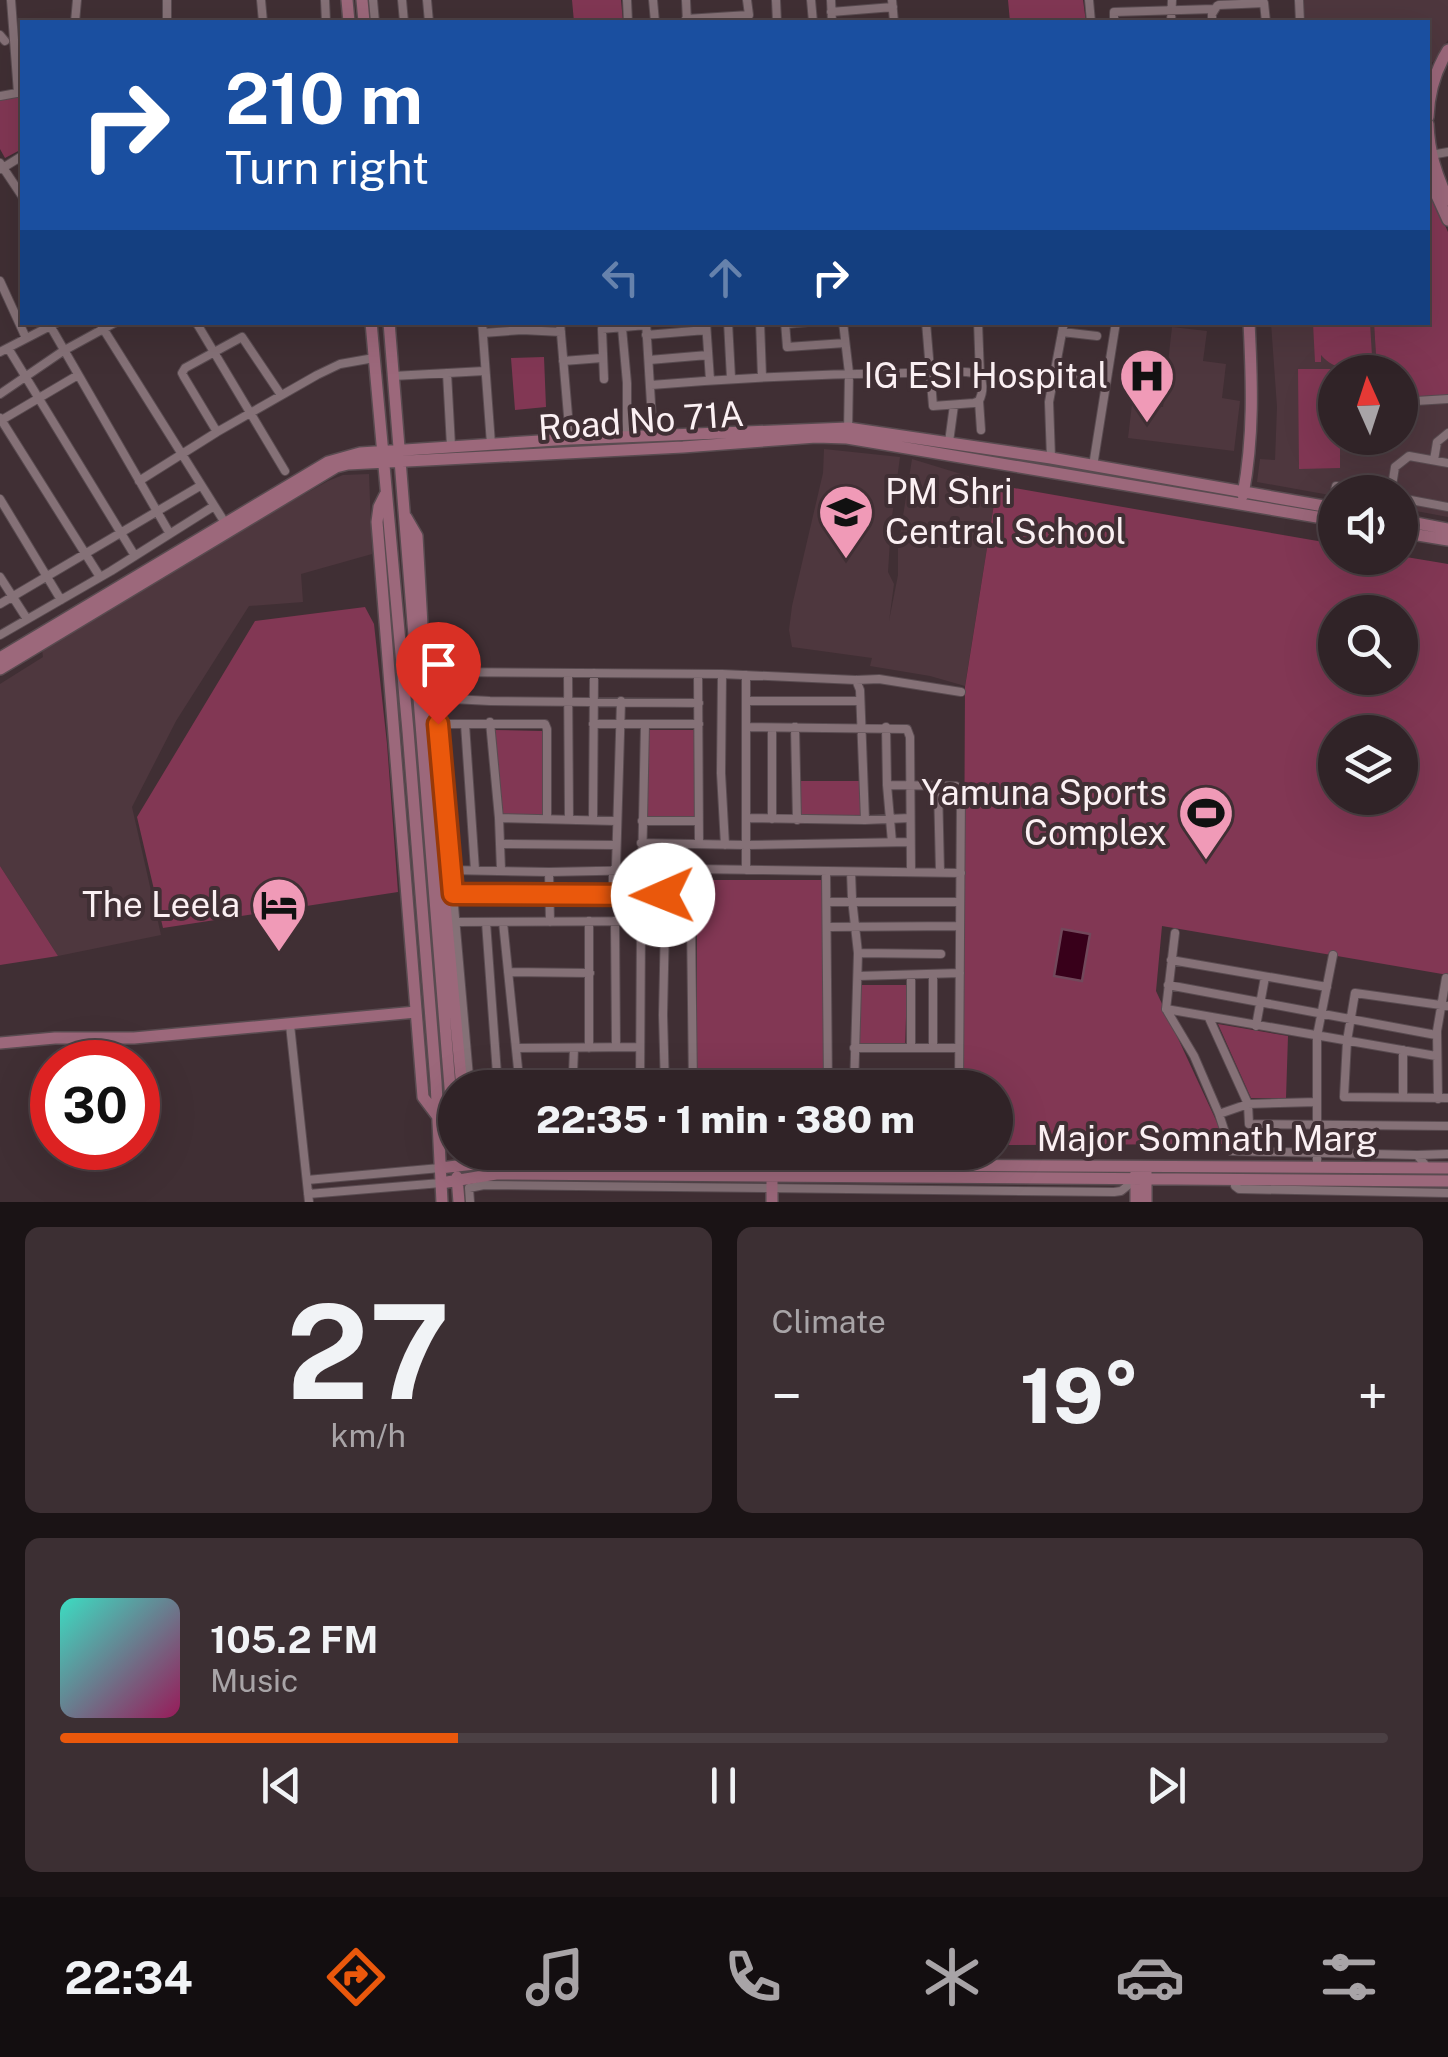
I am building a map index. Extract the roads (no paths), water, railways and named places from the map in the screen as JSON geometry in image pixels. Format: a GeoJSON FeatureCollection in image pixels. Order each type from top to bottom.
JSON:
{"type":"FeatureCollection","features":[{"type":"Feature","properties":{"kind":"street"},"geometry":{"type":"LineString","coordinates":[[0,96],[20,92],[4,39],[10,0]]}},
{"type":"Feature","properties":{"kind":"street"},"geometry":{"type":"LineString","coordinates":[[696,20],[749,15],[748,0]]}},
{"type":"Feature","properties":{"kind":"street"},"geometry":{"type":"LineString","coordinates":[[831,0],[832,20]]}},
{"type":"Feature","properties":{"kind":"street"},"geometry":{"type":"LineString","coordinates":[[1148,0],[1149,12]]}},
{"type":"Feature","properties":{"kind":"street"},"geometry":{"type":"LineString","coordinates":[[1171,20],[1172,0]]}},
{"type":"Feature","properties":{"kind":"street"},"geometry":{"type":"LineString","coordinates":[[1207,0],[1208,5],[1264,3],[1266,20]]}},
{"type":"Feature","properties":{"kind":"street"},"geometry":{"type":"LineString","coordinates":[[832,12],[892,3]]}},
{"type":"Feature","properties":{"kind":"street"},"geometry":{"type":"LineString","coordinates":[[1114,20],[1114,12],[1219,5]]}},
{"type":"Feature","properties":{"kind":"street"},"geometry":{"type":"LineString","coordinates":[[1430,102],[1433,63],[1448,40]]}},
{"type":"Feature","properties":{"kind":"street"},"geometry":{"type":"LineString","coordinates":[[1433,63],[1448,50]]}},
{"type":"Feature","properties":{"kind":"street"},"geometry":{"type":"LineString","coordinates":[[1430,144],[1446,190]]}},
{"type":"Feature","properties":{"kind":"street"},"geometry":{"type":"LineString","coordinates":[[1431,156],[1448,152]]}},
{"type":"Feature","properties":{"kind":"street"},"geometry":{"type":"LineString","coordinates":[[1,167],[20,193]]}},
{"type":"Feature","properties":{"kind":"street"},"geometry":{"type":"LineString","coordinates":[[1430,180],[1448,220]]}},
{"type":"Feature","properties":{"kind":"street"},"geometry":{"type":"LineString","coordinates":[[0,281],[20,325]]}},
{"type":"Feature","properties":{"kind":"street"},"geometry":{"type":"LineString","coordinates":[[20,325],[26,338]]}},
{"type":"Feature","properties":{"kind":"street"},"geometry":{"type":"LineString","coordinates":[[50,325],[4,350],[40,400],[135,556]]}},
{"type":"Feature","properties":{"kind":"street"},"geometry":{"type":"LineString","coordinates":[[52,325],[63,351],[170,534]]}},
{"type":"Feature","properties":{"kind":"street"},"geometry":{"type":"LineString","coordinates":[[198,325],[285,471]]}},
{"type":"Feature","properties":{"kind":"street"},"geometry":{"type":"LineString","coordinates":[[372,325],[387,491],[460,1070]]}},
{"type":"Feature","properties":{"kind":"street"},"geometry":{"type":"LineString","coordinates":[[389,325],[404,514],[418,536],[451,1070]]}},
{"type":"Feature","properties":{"kind":"street"},"geometry":{"type":"LineString","coordinates":[[482,325],[491,444]]}},
{"type":"Feature","properties":{"kind":"street"},"geometry":{"type":"LineString","coordinates":[[728,325],[731,378]]}},
{"type":"Feature","properties":{"kind":"street"},"geometry":{"type":"LineString","coordinates":[[760,325],[762,376]]}},
{"type":"Feature","properties":{"kind":"street"},"geometry":{"type":"LineString","coordinates":[[785,325],[787,346],[845,343]]}},
{"type":"Feature","properties":{"kind":"street"},"geometry":{"type":"LineString","coordinates":[[843,325],[849,374],[848,433]]}},
{"type":"Feature","properties":{"kind":"street"},"geometry":{"type":"LineString","coordinates":[[926,325],[934,406],[979,401]]}},
{"type":"Feature","properties":{"kind":"street"},"geometry":{"type":"LineString","coordinates":[[978,325],[981,430]]}},
{"type":"Feature","properties":{"kind":"street"},"geometry":{"type":"LineString","coordinates":[[1091,479],[1116,325]]}},
{"type":"Feature","properties":{"kind":"street"},"geometry":{"type":"LineString","coordinates":[[1241,504],[1253,412],[1249,325]]}},
{"type":"Feature","properties":{"kind":"street"},"geometry":{"type":"LineString","coordinates":[[0,394],[101,326],[227,527]]}},
{"type":"Feature","properties":{"kind":"street"},"geometry":{"type":"LineString","coordinates":[[604,380],[602,329],[706,326],[710,380]]}},
{"type":"Feature","properties":{"kind":"street"},"geometry":{"type":"LineString","coordinates":[[483,333],[560,327],[570,440]]}},
{"type":"Feature","properties":{"kind":"street"},"geometry":{"type":"LineString","coordinates":[[646,327],[654,436]]}},
{"type":"Feature","properties":{"kind":"street"},"geometry":{"type":"LineString","coordinates":[[1050,458],[1050,402],[1063,327],[1097,336]]}},
{"type":"Feature","properties":{"kind":"street"},"geometry":{"type":"LineString","coordinates":[[622,328],[627,437]]}},
{"type":"Feature","properties":{"kind":"street"},"geometry":{"type":"LineString","coordinates":[[217,432],[182,373],[184,368],[242,337],[280,395]]}},
{"type":"Feature","properties":{"kind":"street"},"geometry":{"type":"LineString","coordinates":[[649,360],[708,356]]}},
{"type":"Feature","properties":{"kind":"street"},"geometry":{"type":"LineString","coordinates":[[139,481],[280,395],[340,364],[374,358]]}},
{"type":"Feature","properties":{"kind":"street"},"geometry":{"type":"LineString","coordinates":[[563,361],[602,358]]}},
{"type":"Feature","properties":{"kind":"street"},"geometry":{"type":"LineString","coordinates":[[393,376],[484,371]]}},
{"type":"Feature","properties":{"kind":"street"},"geometry":{"type":"LineString","coordinates":[[1055,371],[1091,378]]}},
{"type":"Feature","properties":{"kind":"street"},"geometry":{"type":"LineString","coordinates":[[651,385],[762,376],[963,372],[980,376]]}},
{"type":"Feature","properties":{"kind":"street"},"geometry":{"type":"LineString","coordinates":[[446,373],[450,446]]}},
{"type":"Feature","properties":{"kind":"street"},"geometry":{"type":"LineString","coordinates":[[78,375],[0,420],[100,578]]}},
{"type":"Feature","properties":{"kind":"street"},"geometry":{"type":"LineString","coordinates":[[1418,401],[1448,399]]}},
{"type":"Feature","properties":{"kind":"street"},"geometry":{"type":"LineString","coordinates":[[950,442],[954,405]]}},
{"type":"Feature","properties":{"kind":"street","name":"Road No 71A"},"geometry":{"type":"LineString","coordinates":[[399,456],[450,446],[654,436],[848,433],[950,442],[1318,504]]}},
{"type":"Feature","properties":{"kind":"street","name":"Road No 71A"},"geometry":{"type":"LineString","coordinates":[[0,669],[17,653],[227,527],[336,468],[384,457],[683,447],[848,433],[1318,517]]}},
{"type":"Feature","properties":{"kind":"street"},"geometry":{"type":"LineString","coordinates":[[1434,460],[1437,442],[1448,433]]}},
{"type":"Feature","properties":{"kind":"street"},"geometry":{"type":"LineString","coordinates":[[1393,475],[1395,466],[1408,456],[1448,463]]}},
{"type":"Feature","properties":{"kind":"street"},"geometry":{"type":"LineString","coordinates":[[0,604],[200,486]]}},
{"type":"Feature","properties":{"kind":"street"},"geometry":{"type":"LineString","coordinates":[[387,491],[379,506],[377,522],[422,1097],[438,1117]]}},
{"type":"Feature","properties":{"kind":"street"},"geometry":{"type":"LineString","coordinates":[[0,499],[61,600]]}},
{"type":"Feature","properties":{"kind":"street"},"geometry":{"type":"LineString","coordinates":[[1418,501],[1448,507]]}},
{"type":"Feature","properties":{"kind":"street"},"geometry":{"type":"LineString","coordinates":[[0,635],[214,506]]}},
{"type":"Feature","properties":{"kind":"street"},"geometry":{"type":"LineString","coordinates":[[1418,523],[1448,529]]}},
{"type":"Feature","properties":{"kind":"street"},"geometry":{"type":"LineString","coordinates":[[1418,535],[1448,540]]}},
{"type":"Feature","properties":{"kind":"street"},"geometry":{"type":"LineString","coordinates":[[0,577],[27,619]]}},
{"type":"Feature","properties":{"kind":"street","name":"Road No 71A"},"geometry":{"type":"LineString","coordinates":[[0,658],[17,653]]}},
{"type":"Feature","properties":{"kind":"street"},"geometry":{"type":"LineString","coordinates":[[438,1117],[438,724],[426,699],[431,672],[879,678],[961,692]]}},
{"type":"Feature","properties":{"kind":"street"},"geometry":{"type":"LineString","coordinates":[[568,673],[570,820]]}},
{"type":"Feature","properties":{"kind":"street"},"geometry":{"type":"LineString","coordinates":[[593,820],[594,673]]}},
{"type":"Feature","properties":{"kind":"street"},"geometry":{"type":"LineString","coordinates":[[698,674],[699,844]]}},
{"type":"Feature","properties":{"kind":"street"},"geometry":{"type":"LineString","coordinates":[[722,674],[724,845]]}},
{"type":"Feature","properties":{"kind":"street"},"geometry":{"type":"LineString","coordinates":[[746,676],[746,870]]}},
{"type":"Feature","properties":{"kind":"street"},"geometry":{"type":"LineString","coordinates":[[856,680],[865,820]]}},
{"type":"Feature","properties":{"kind":"street"},"geometry":{"type":"LineString","coordinates":[[426,699],[699,703]]}},
{"type":"Feature","properties":{"kind":"street"},"geometry":{"type":"LineString","coordinates":[[612,896],[621,701]]}},
{"type":"Feature","properties":{"kind":"street"},"geometry":{"type":"LineString","coordinates":[[746,701],[860,701]]}},
{"type":"Feature","properties":{"kind":"street"},"geometry":{"type":"LineString","coordinates":[[490,722],[500,870]]}},
{"type":"Feature","properties":{"kind":"street"},"geometry":{"type":"LineString","coordinates":[[438,724],[547,726],[547,819]]}},
{"type":"Feature","properties":{"kind":"street"},"geometry":{"type":"LineString","coordinates":[[466,724],[475,870]]}},
{"type":"Feature","properties":{"kind":"street"},"geometry":{"type":"LineString","coordinates":[[593,724],[698,724]]}},
{"type":"Feature","properties":{"kind":"street"},"geometry":{"type":"LineString","coordinates":[[642,870],[645,724]]}},
{"type":"Feature","properties":{"kind":"street"},"geometry":{"type":"LineString","coordinates":[[746,727],[905,728],[909,734],[911,872]]}},
{"type":"Feature","properties":{"kind":"street"},"geometry":{"type":"LineString","coordinates":[[795,727],[797,820]]}},
{"type":"Feature","properties":{"kind":"street"},"geometry":{"type":"LineString","coordinates":[[886,727],[892,842]]}},
{"type":"Feature","properties":{"kind":"street"},"geometry":{"type":"LineString","coordinates":[[772,728],[772,819]]}},
{"type":"Feature","properties":{"kind":"street"},"geometry":{"type":"LineString","coordinates":[[700,774],[746,776]]}},
{"type":"Feature","properties":{"kind":"street"},"geometry":{"type":"LineString","coordinates":[[887,785],[956,786],[961,791],[959,1070]]}},
{"type":"Feature","properties":{"kind":"street"},"geometry":{"type":"LineString","coordinates":[[938,786],[940,872]]}},
{"type":"Feature","properties":{"kind":"street"},"geometry":{"type":"LineString","coordinates":[[499,818],[616,821]]}},
{"type":"Feature","properties":{"kind":"street"},"geometry":{"type":"LineString","coordinates":[[746,818],[910,818]]}},
{"type":"Feature","properties":{"kind":"street"},"geometry":{"type":"LineString","coordinates":[[830,843],[831,820]]}},
{"type":"Feature","properties":{"kind":"street"},"geometry":{"type":"LineString","coordinates":[[642,821],[698,821]]}},
{"type":"Feature","properties":{"kind":"street"},"geometry":{"type":"LineString","coordinates":[[642,844],[910,842]]}},
{"type":"Feature","properties":{"kind":"street"},"geometry":{"type":"LineString","coordinates":[[500,844],[616,845]]}},
{"type":"Feature","properties":{"kind":"street"},"geometry":{"type":"LineString","coordinates":[[406,876],[475,870],[960,872]]}},
{"type":"Feature","properties":{"kind":"street"},"geometry":{"type":"LineString","coordinates":[[693,870],[693,1070]]}},
{"type":"Feature","properties":{"kind":"street"},"geometry":{"type":"LineString","coordinates":[[436,871],[453,894],[468,1070]]}},
{"type":"Feature","properties":{"kind":"street"},"geometry":{"type":"LineString","coordinates":[[549,872],[550,922]]}},
{"type":"Feature","properties":{"kind":"street"},"geometry":{"type":"LineString","coordinates":[[826,872],[828,1070]]}},
{"type":"Feature","properties":{"kind":"street"},"geometry":{"type":"LineString","coordinates":[[851,872],[858,953],[854,1070]]}},
{"type":"Feature","properties":{"kind":"street"},"geometry":{"type":"LineString","coordinates":[[453,894],[692,894]]}},
{"type":"Feature","properties":{"kind":"street"},"geometry":{"type":"LineString","coordinates":[[828,902],[960,902]]}},
{"type":"Feature","properties":{"kind":"street"},"geometry":{"type":"LineString","coordinates":[[615,921],[616,1048]]}},
{"type":"Feature","properties":{"kind":"street"},"geometry":{"type":"LineString","coordinates":[[456,922],[691,921]]}},
{"type":"Feature","properties":{"kind":"street"},"geometry":{"type":"LineString","coordinates":[[486,922],[497,1070]]}},
{"type":"Feature","properties":{"kind":"street"},"geometry":{"type":"LineString","coordinates":[[503,922],[520,1070]]}},
{"type":"Feature","properties":{"kind":"street"},"geometry":{"type":"LineString","coordinates":[[589,922],[589,1048]]}},
{"type":"Feature","properties":{"kind":"street"},"geometry":{"type":"LineString","coordinates":[[640,1070],[641,922]]}},
{"type":"Feature","properties":{"kind":"street"},"geometry":{"type":"LineString","coordinates":[[665,922],[665,1070]]}},
{"type":"Feature","properties":{"kind":"street"},"geometry":{"type":"LineString","coordinates":[[828,927],[960,926]]}},
{"type":"Feature","properties":{"kind":"street"},"geometry":{"type":"LineString","coordinates":[[1176,933],[1166,1010],[1194,1056],[1231,1151],[1447,1154]]}},
{"type":"Feature","properties":{"kind":"street"},"geometry":{"type":"LineString","coordinates":[[858,953],[941,954]]}},
{"type":"Feature","properties":{"kind":"street"},"geometry":{"type":"LineString","coordinates":[[1317,1168],[1318,1036],[1333,955]]}},
{"type":"Feature","properties":{"kind":"street"},"geometry":{"type":"LineString","coordinates":[[1172,960],[1327,987]]}},
{"type":"Feature","properties":{"kind":"street"},"geometry":{"type":"LineString","coordinates":[[508,972],[590,973]]}},
{"type":"Feature","properties":{"kind":"street"},"geometry":{"type":"LineString","coordinates":[[858,976],[960,973]]}},
{"type":"Feature","properties":{"kind":"street"},"geometry":{"type":"LineString","coordinates":[[911,976],[911,1047]]}},
{"type":"Feature","properties":{"kind":"street"},"geometry":{"type":"LineString","coordinates":[[933,976],[933,1046]]}},
{"type":"Feature","properties":{"kind":"street"},"geometry":{"type":"LineString","coordinates":[[1256,1026],[1265,976]]}},
{"type":"Feature","properties":{"kind":"street"},"geometry":{"type":"LineString","coordinates":[[1445,1006],[1355,993],[1344,1096],[1443,1098],[1436,1034],[1445,1006],[1446,978]]}},
{"type":"Feature","properties":{"kind":"street"},"geometry":{"type":"LineString","coordinates":[[1168,986],[1436,1034]]}},
{"type":"Feature","properties":{"kind":"street"},"geometry":{"type":"LineString","coordinates":[[1166,1010],[1436,1056]]}},
{"type":"Feature","properties":{"kind":"street"},"geometry":{"type":"LineString","coordinates":[[0,1043],[134,1038],[416,1012]]}},
{"type":"Feature","properties":{"kind":"street"},"geometry":{"type":"LineString","coordinates":[[1209,1018],[1248,1104],[1249,1124],[1448,1126]]}},
{"type":"Feature","properties":{"kind":"street"},"geometry":{"type":"LineString","coordinates":[[290,1025],[309,1198]]}},
{"type":"Feature","properties":{"kind":"street"},"geometry":{"type":"LineString","coordinates":[[518,1048],[640,1046]]}},
{"type":"Feature","properties":{"kind":"street"},"geometry":{"type":"LineString","coordinates":[[574,1048],[574,1070]]}},
{"type":"Feature","properties":{"kind":"street"},"geometry":{"type":"LineString","coordinates":[[854,1048],[959,1048]]}},
{"type":"Feature","properties":{"kind":"street"},"geometry":{"type":"LineString","coordinates":[[1403,1050],[1403,1096]]}},
{"type":"Feature","properties":{"kind":"street"},"geometry":{"type":"LineString","coordinates":[[1218,1114],[1248,1104],[1317,1102]]}},
{"type":"Feature","properties":{"kind":"street"},"geometry":{"type":"LineString","coordinates":[[1417,1155],[1428,1168]]}},
{"type":"Feature","properties":{"kind":"street","name":"Major Somnath Marg"},"geometry":{"type":"LineString","coordinates":[[307,1180],[438,1168]]}},
{"type":"Feature","properties":{"kind":"street","name":"Major Somnath Marg"},"geometry":{"type":"LineString","coordinates":[[1001,1170],[1141,1173],[1448,1168]]}},
{"type":"Feature","properties":{"kind":"street"},"geometry":{"type":"LineString","coordinates":[[440,1170],[442,1202]]}},
{"type":"Feature","properties":{"kind":"street","name":"Major Somnath Marg"},"geometry":{"type":"LineString","coordinates":[[446,1170],[457,1174],[772,1183],[873,1170]]}},
{"type":"Feature","properties":{"kind":"street"},"geometry":{"type":"LineString","coordinates":[[457,1170],[459,1202]]}},
{"type":"Feature","properties":{"kind":"street","name":"Major Somnath Marg"},"geometry":{"type":"LineString","coordinates":[[309,1198],[441,1183],[466,1170]]}},
{"type":"Feature","properties":{"kind":"street","name":"Major Somnath Marg"},"geometry":{"type":"LineString","coordinates":[[731,1170],[772,1183],[810,1176],[988,1177],[1005,1171]]}},
{"type":"Feature","properties":{"kind":"street"},"geometry":{"type":"LineString","coordinates":[[470,1202],[469,1188],[484,1185],[700,1189],[772,1183],[987,1197],[1114,1192],[1122,1191],[1141,1173]]}},
{"type":"Feature","properties":{"kind":"street"},"geometry":{"type":"LineString","coordinates":[[1136,1202],[1141,1173]]}},
{"type":"Feature","properties":{"kind":"street"},"geometry":{"type":"LineString","coordinates":[[1141,1173],[1146,1202]]}},
{"type":"Feature","properties":{"kind":"street","name":"Major Somnath Marg"},"geometry":{"type":"LineString","coordinates":[[1141,1173],[1399,1192],[1448,1181]]}},
{"type":"Feature","properties":{"kind":"street"},"geometry":{"type":"LineString","coordinates":[[803,1202],[803,1188],[810,1176]]}},
{"type":"Feature","properties":{"kind":"street"},"geometry":{"type":"LineString","coordinates":[[987,1197],[988,1177]]}},
{"type":"Feature","properties":{"kind":"street"},"geometry":{"type":"LineString","coordinates":[[584,1188],[584,1202]]}},
{"type":"Feature","properties":{"kind":"street"},"geometry":{"type":"LineString","coordinates":[[835,1188],[835,1202]]}},
{"type":"Feature","properties":{"kind":"street"},"geometry":{"type":"LineString","coordinates":[[700,1189],[700,1202]]}},
{"type":"Feature","properties":{"kind":"street"},"geometry":{"type":"LineString","coordinates":[[937,1191],[937,1202]]}},
{"type":"Feature","properties":{"kind":"street"},"geometry":{"type":"LineString","coordinates":[[1399,1192],[1448,1193]]}},
{"type":"Feature","properties":{"kind":"place","name":"IG ESI Hospital"},"geometry":{"type":"Point","coordinates":[1147,425]}},
{"type":"Feature","properties":{"kind":"place","name":"PM Shri Central School"},"geometry":{"type":"Point","coordinates":[846,561]}},
{"type":"Feature","properties":{"kind":"place","name":"Yamuna Sports Complex"},"geometry":{"type":"Point","coordinates":[1206,862]}},
{"type":"Feature","properties":{"kind":"place","name":"The Leela"},"geometry":{"type":"Point","coordinates":[279,954]}}]}
